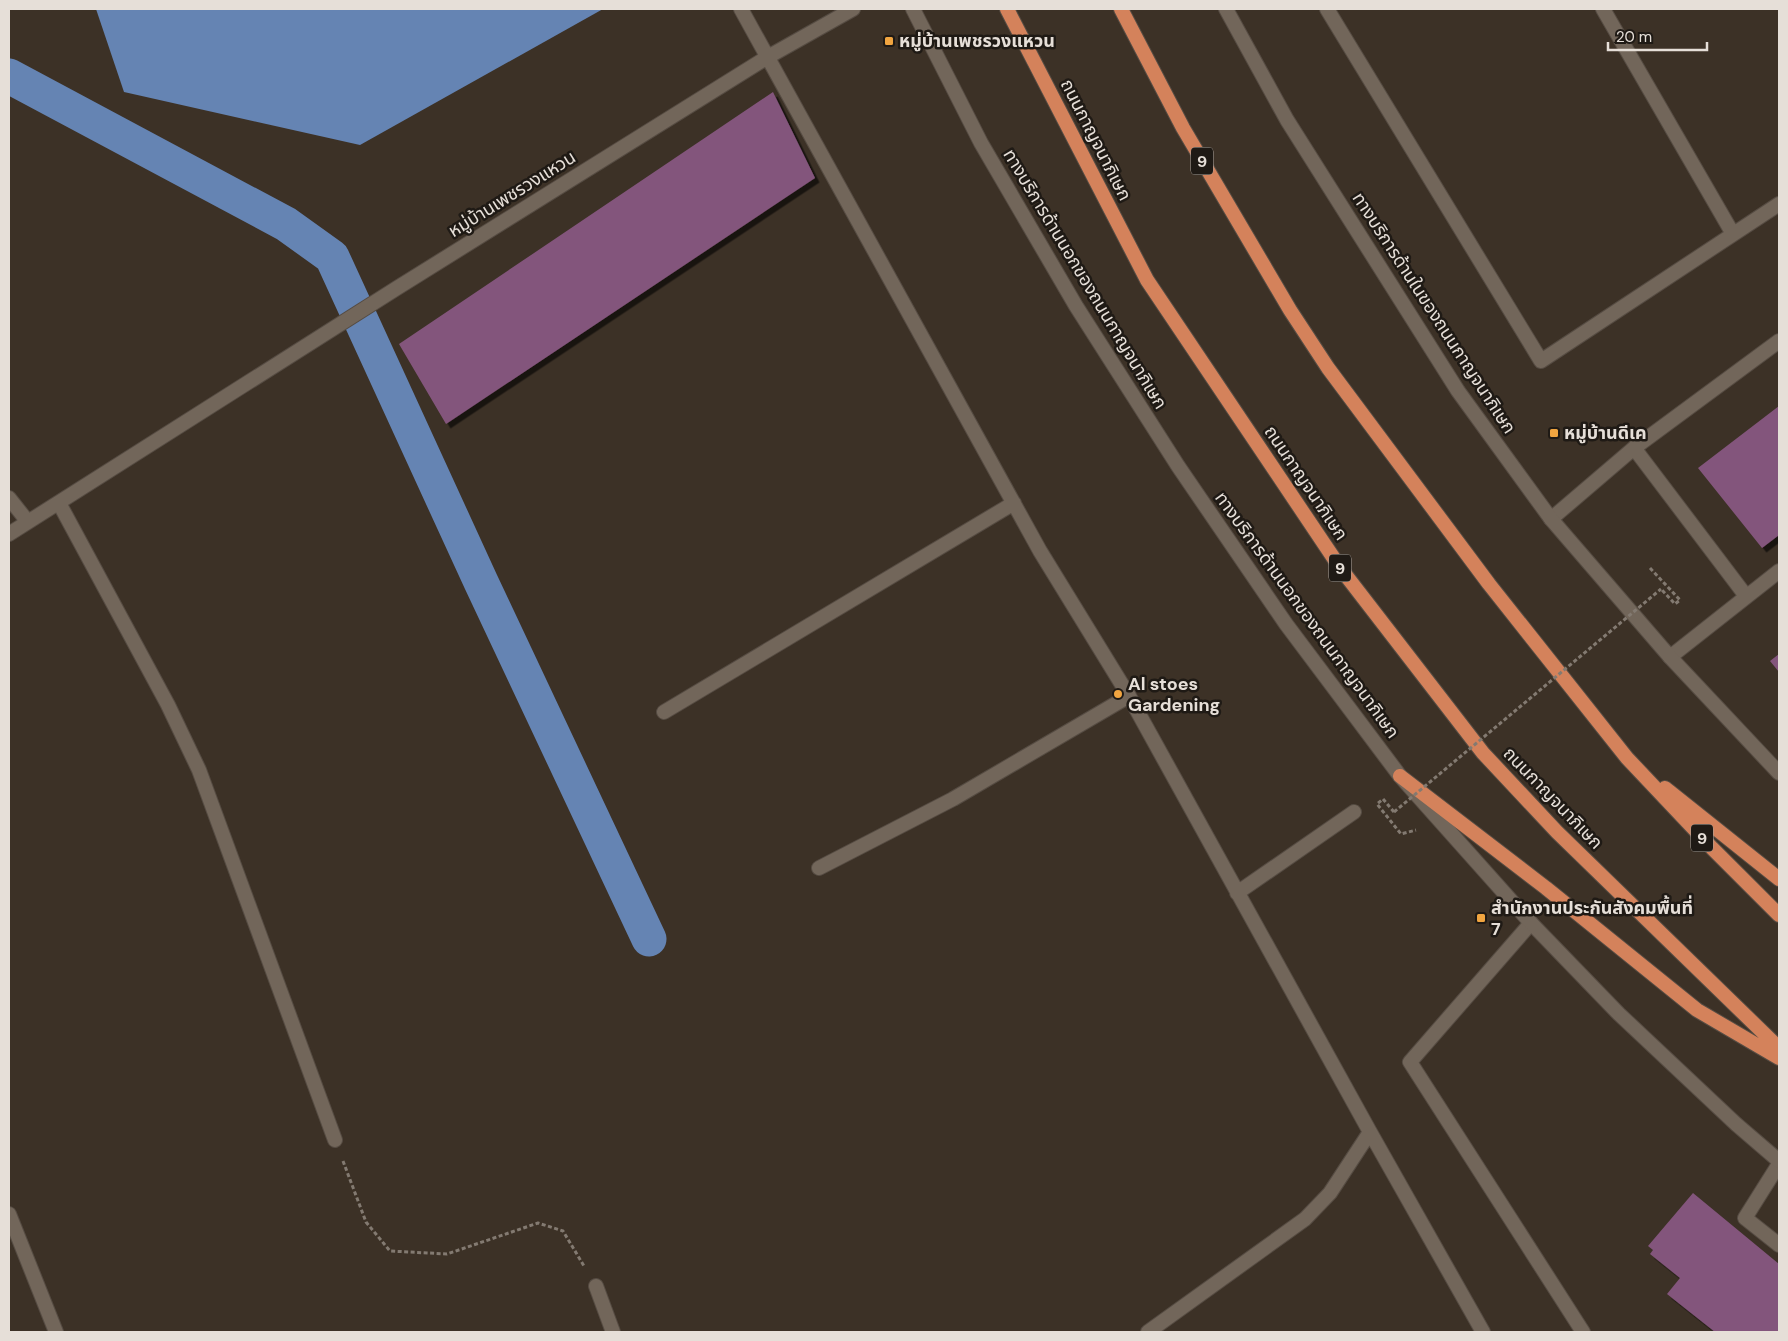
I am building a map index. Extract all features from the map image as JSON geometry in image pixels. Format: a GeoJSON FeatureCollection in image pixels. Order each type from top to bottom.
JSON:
{"type":"FeatureCollection","features":[{"type":"Feature","properties":{"kind":"highway","name":"ถนนกาญจนาภิเษก"},"geometry":{"type":"LineString","coordinates":[[1007,9],[1148,280],[1341,570],[1483,753],[1557,832],[1779,1048]]}},
{"type":"Feature","properties":{"kind":"highway","name":"9"},"geometry":{"type":"LineString","coordinates":[[1121,9],[1183,128],[1290,310],[1328,368],[1489,584],[1627,758],[1712,848],[1779,915]]}},
{"type":"Feature","properties":{"kind":"highway"},"geometry":{"type":"LineString","coordinates":[[1627,758],[1779,879]]}},
{"type":"Feature","properties":{"kind":"highway"},"geometry":{"type":"LineString","coordinates":[[1400,776],[1546,888],[1697,1010],[1779,1058]]}},
{"type":"Feature","properties":{"kind":"street"},"geometry":{"type":"LineString","coordinates":[[741,9],[766,58],[1040,551],[1130,696],[1237,893],[1483,1332]]}},
{"type":"Feature","properties":{"kind":"street","name":"หมู่บ้านเพชรวงแหวน"},"geometry":{"type":"LineString","coordinates":[[9,534],[329,333],[397,288],[766,58],[853,9]]}},
{"type":"Feature","properties":{"kind":"street","name":"ทางบริการด้านนอกของถนนกาญจนาภิเษก"},"geometry":{"type":"LineString","coordinates":[[913,9],[981,143],[1076,306],[1178,466],[1286,624],[1400,776],[1531,923],[1619,1014],[1779,1162]]}},
{"type":"Feature","properties":{"kind":"street","name":"ทางบริการด้านในของถนนกาญจนาภิเษก"},"geometry":{"type":"LineString","coordinates":[[1226,9],[1288,120],[1458,391],[1551,519],[1670,657],[1779,773]]}},
{"type":"Feature","properties":{"kind":"street"},"geometry":{"type":"LineString","coordinates":[[1327,9],[1541,361],[1779,204]]}},
{"type":"Feature","properties":{"kind":"street"},"geometry":{"type":"LineString","coordinates":[[1603,9],[1733,234]]}},
{"type":"Feature","properties":{"kind":"street"},"geometry":{"type":"LineString","coordinates":[[1551,519],[1634,448],[1779,341]]}},
{"type":"Feature","properties":{"kind":"street"},"geometry":{"type":"LineString","coordinates":[[1634,448],[1746,596]]}},
{"type":"Feature","properties":{"kind":"street"},"geometry":{"type":"LineString","coordinates":[[9,498],[28,522]]}},
{"type":"Feature","properties":{"kind":"street"},"geometry":{"type":"LineString","coordinates":[[59,503],[168,705],[199,770],[335,1140]]}},
{"type":"Feature","properties":{"kind":"street"},"geometry":{"type":"LineString","coordinates":[[664,712],[1014,503]]}},
{"type":"Feature","properties":{"kind":"street"},"geometry":{"type":"LineString","coordinates":[[1670,657],[1779,571]]}},
{"type":"Feature","properties":{"kind":"street"},"geometry":{"type":"LineString","coordinates":[[819,868],[953,799],[1130,696]]}},
{"type":"Feature","properties":{"kind":"street"},"geometry":{"type":"LineString","coordinates":[[1237,893],[1354,812]]}},
{"type":"Feature","properties":{"kind":"street"},"geometry":{"type":"LineString","coordinates":[[1531,923],[1410,1062],[1583,1332]]}},
{"type":"Feature","properties":{"kind":"street"},"geometry":{"type":"LineString","coordinates":[[1148,1332],[1306,1219],[1330,1193],[1370,1132]]}},
{"type":"Feature","properties":{"kind":"street"},"geometry":{"type":"LineString","coordinates":[[1779,1162],[1745,1218],[1779,1245]]}},
{"type":"Feature","properties":{"kind":"street"},"geometry":{"type":"LineString","coordinates":[[9,1214],[56,1332]]}},
{"type":"Feature","properties":{"kind":"street"},"geometry":{"type":"LineString","coordinates":[[596,1286],[614,1332]]}},
{"type":"Feature","properties":{"kind":"path"},"geometry":{"type":"LineString","coordinates":[[1401,834],[1377,804],[1383,799],[1394,812],[1661,589],[1675,604],[1680,600],[1650,568]]}},
{"type":"Feature","properties":{"kind":"path"},"geometry":{"type":"LineString","coordinates":[[335,1140],[366,1222],[390,1252],[447,1254],[538,1223],[563,1231],[596,1286]]}},
{"type":"Feature","properties":{"kind":"water"},"geometry":{"type":"Polygon","coordinates":[[[96,9],[603,9],[360,145],[124,92],[96,9]]]}},
{"type":"Feature","properties":{"kind":"building"},"geometry":{"type":"Polygon","coordinates":[[[773,92],[815,178],[446,424],[399,344],[773,92]]]}},
{"type":"Feature","properties":{"kind":"building"},"geometry":{"type":"Polygon","coordinates":[[[1779,406],[1779,535],[1762,548],[1698,468],[1779,406]]]}},
{"type":"Feature","properties":{"kind":"building"},"geometry":{"type":"Polygon","coordinates":[[[1779,654],[1779,672],[1770,661],[1779,654]]]}},
{"type":"Feature","properties":{"kind":"building"},"geometry":{"type":"Polygon","coordinates":[[[1693,1193],[1779,1264],[1779,1332],[1715,1332],[1667,1294],[1680,1278],[1650,1254],[1653,1250],[1648,1246],[1693,1193]]]}},
{"type":"Feature","properties":{"kind":"waterway"},"geometry":{"type":"LineString","coordinates":[[9,76],[286,224],[332,257],[481,582],[649,939]]}},
{"type":"Feature","properties":{"kind":"place","name":"หมู่บ้านเพชรวงแหวน"},"geometry":{"type":"Point","coordinates":[889,41]}},
{"type":"Feature","properties":{"kind":"place","name":"หมู่บ้านดีเค"},"geometry":{"type":"Point","coordinates":[1554,433]}},
{"type":"Feature","properties":{"kind":"place","name":"Al stoes Gardening"},"geometry":{"type":"Point","coordinates":[1118,694]}},
{"type":"Feature","properties":{"kind":"place","name":"สำนักงานประกันสังคมพื้นที่ 7"},"geometry":{"type":"Point","coordinates":[1481,918]}}]}
